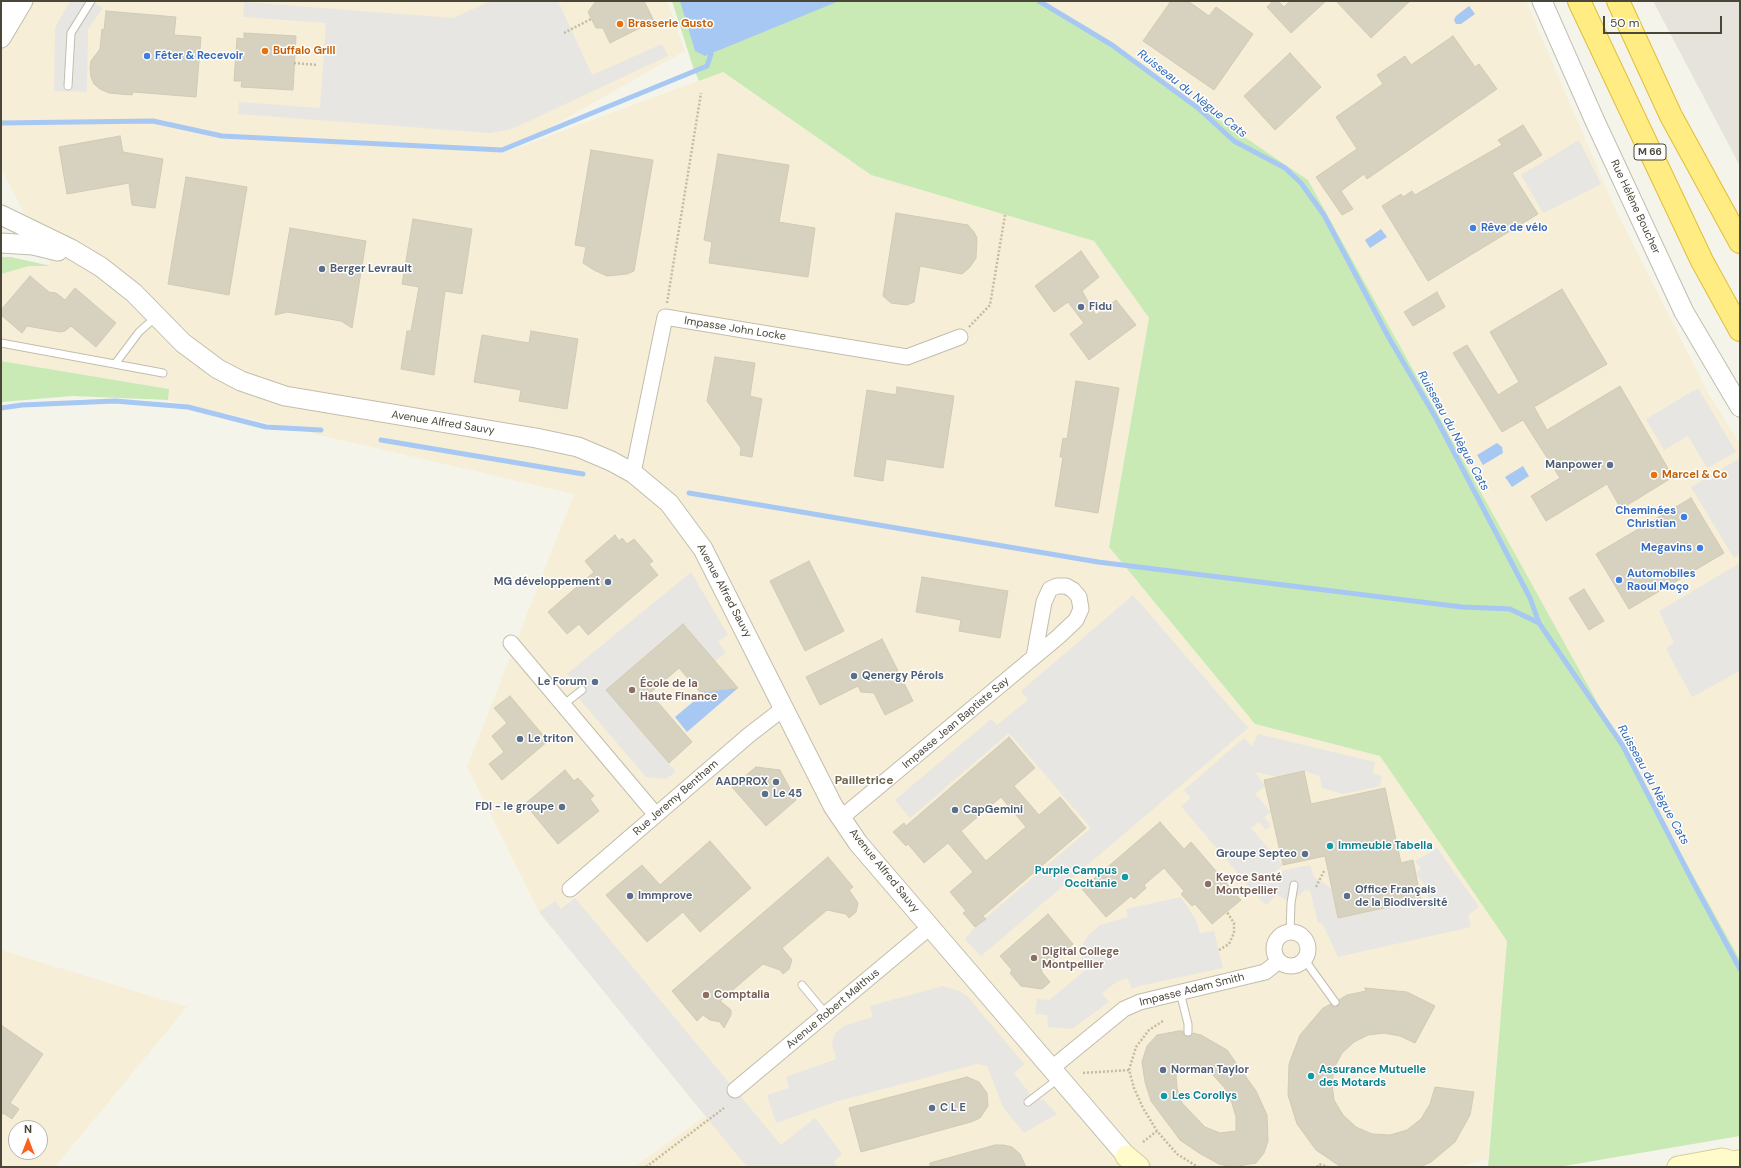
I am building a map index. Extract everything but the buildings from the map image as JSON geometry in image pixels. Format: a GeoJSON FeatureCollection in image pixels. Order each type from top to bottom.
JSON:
{"type":"FeatureCollection","features":[{"type":"Feature","properties":{"kind":"highway","name":"M 66"},"geometry":{"type":"LineString","coordinates":[[1579,1],[1695,247],[1740,330]]}},
{"type":"Feature","properties":{"kind":"highway"},"geometry":{"type":"LineString","coordinates":[[1618,1],[1670,116],[1740,242]]}},
{"type":"Feature","properties":{"kind":"main road","name":"M 66"},"geometry":{"type":"LineString","coordinates":[[1724,302],[1740,335]]}},
{"type":"Feature","properties":{"kind":"main road"},"geometry":{"type":"LineString","coordinates":[[1678,1167],[1722,1159],[1734,1164]]}},
{"type":"Feature","properties":{"kind":"street"},"geometry":{"type":"LineString","coordinates":[[1,8],[6,1]]}},
{"type":"Feature","properties":{"kind":"street"},"geometry":{"type":"LineString","coordinates":[[1,38],[23,1]]}},
{"type":"Feature","properties":{"kind":"street","name":"Rue Hélène Boucher"},"geometry":{"type":"LineString","coordinates":[[1542,1],[1587,105],[1684,312],[1740,408]]}},
{"type":"Feature","properties":{"kind":"street","name":"Avenue Alfred Sauvy"},"geometry":{"type":"LineString","coordinates":[[1,215],[71,249],[101,267],[134,293],[183,343],[218,369],[241,381],[285,396],[536,438],[578,447],[611,461],[633,473],[669,503],[703,549],[841,818],[858,842],[930,928],[1133,1164]]}},
{"type":"Feature","properties":{"kind":"street","name":"Avenue Alfred Sauvy"},"geometry":{"type":"LineString","coordinates":[[1,242],[33,245],[65,253],[101,267]]}},
{"type":"Feature","properties":{"kind":"street"},"geometry":{"type":"LineString","coordinates":[[633,473],[665,317]]}},
{"type":"Feature","properties":{"kind":"street","name":"Impasse John Locke"},"geometry":{"type":"LineString","coordinates":[[665,317],[907,357],[960,337]]}},
{"type":"Feature","properties":{"kind":"street"},"geometry":{"type":"LineString","coordinates":[[511,644],[656,816]]}},
{"type":"Feature","properties":{"kind":"street","name":"Impasse Jean Baptiste Say"},"geometry":{"type":"LineString","coordinates":[[841,818],[1034,657]]}},
{"type":"Feature","properties":{"kind":"street","name":"Rue Jeremy Bentham"},"geometry":{"type":"LineString","coordinates":[[570,889],[749,735],[784,708]]}},
{"type":"Feature","properties":{"kind":"street","name":"Avenue Robert Malthus"},"geometry":{"type":"LineString","coordinates":[[735,1090],[930,928]]}},
{"type":"Feature","properties":{"kind":"street"},"geometry":{"type":"LineString","coordinates":[[1290,932],[1300,935],[1304,939],[1307,949],[1304,959],[1300,963],[1289,966],[1279,961],[1274,951],[1276,940],[1279,936],[1290,932]]}},
{"type":"Feature","properties":{"kind":"street","name":"Impasse Adam Smith"},"geometry":{"type":"LineString","coordinates":[[1056,1073],[1124,1009],[1140,1002],[1265,972],[1279,961]]}},
{"type":"Feature","properties":{"kind":"lane"},"geometry":{"type":"LineString","coordinates":[[68,86],[71,32],[91,1]]}},
{"type":"Feature","properties":{"kind":"lane"},"geometry":{"type":"LineString","coordinates":[[115,364],[139,332],[156,316]]}},
{"type":"Feature","properties":{"kind":"lane"},"geometry":{"type":"LineString","coordinates":[[1,343],[163,373]]}},
{"type":"Feature","properties":{"kind":"lane"},"geometry":{"type":"LineString","coordinates":[[563,705],[582,690]]}},
{"type":"Feature","properties":{"kind":"lane"},"geometry":{"type":"LineString","coordinates":[[1290,932],[1291,903],[1294,885]]}},
{"type":"Feature","properties":{"kind":"lane"},"geometry":{"type":"LineString","coordinates":[[1304,959],[1335,1002]]}},
{"type":"Feature","properties":{"kind":"lane"},"geometry":{"type":"LineString","coordinates":[[802,985],[826,1014]]}},
{"type":"Feature","properties":{"kind":"lane"},"geometry":{"type":"LineString","coordinates":[[1180,992],[1188,1024],[1188,1032]]}},
{"type":"Feature","properties":{"kind":"lane"},"geometry":{"type":"LineString","coordinates":[[1028,1102],[1056,1073]]}},
{"type":"Feature","properties":{"kind":"path"},"geometry":{"type":"LineString","coordinates":[[564,33],[591,19]]}},
{"type":"Feature","properties":{"kind":"path"},"geometry":{"type":"LineString","coordinates":[[294,63],[318,65]]}},
{"type":"Feature","properties":{"kind":"path"},"geometry":{"type":"LineString","coordinates":[[665,317],[701,93]]}},
{"type":"Feature","properties":{"kind":"path"},"geometry":{"type":"LineString","coordinates":[[960,337],[990,305],[1005,215]]}},
{"type":"Feature","properties":{"kind":"path"},"geometry":{"type":"LineString","coordinates":[[1316,887],[1324,871]]}},
{"type":"Feature","properties":{"kind":"path"},"geometry":{"type":"LineString","coordinates":[[1219,950],[1230,944],[1234,932],[1234,923],[1227,912]]}},
{"type":"Feature","properties":{"kind":"path"},"geometry":{"type":"LineString","coordinates":[[1163,1021],[1149,1030],[1136,1047],[1129,1070],[1143,1108],[1157,1131],[1177,1154],[1198,1167]]}},
{"type":"Feature","properties":{"kind":"path"},"geometry":{"type":"LineString","coordinates":[[1083,1074],[1129,1070]]}},
{"type":"Feature","properties":{"kind":"path"},"geometry":{"type":"LineString","coordinates":[[646,1167],[724,1108]]}},
{"type":"Feature","properties":{"kind":"path"},"geometry":{"type":"LineString","coordinates":[[1143,1142],[1157,1131]]}},
{"type":"Feature","properties":{"kind":"path"},"geometry":{"type":"LineString","coordinates":[[1317,1167],[1319,1164],[1328,1167]]}},
{"type":"Feature","properties":{"kind":"shaded area"},"geometry":{"type":"Polygon","coordinates":[[[1,1],[667,1],[685,51],[506,152],[722,72],[871,175],[1094,241],[1149,318],[1109,547],[1255,724],[1380,756],[1507,941],[1488,1159],[1457,1167],[634,1167],[705,1116],[539,912],[467,767],[574,494],[168,400],[168,389],[1,361],[1,274],[29,266],[51,266],[1,168],[1,1]]]}},
{"type":"Feature","properties":{"kind":"shaded area"},"geometry":{"type":"Polygon","coordinates":[[[70,1],[91,1],[103,8],[88,29],[87,92],[54,91],[55,28],[70,1]]]}},
{"type":"Feature","properties":{"kind":"shaded area"},"geometry":{"type":"Polygon","coordinates":[[[491,1],[558,1],[592,75],[662,44],[668,56],[512,129],[490,133],[238,114],[239,102],[320,108],[326,23],[243,17],[244,2],[453,18],[491,1]]]}},
{"type":"Feature","properties":{"kind":"shaded area"},"geometry":{"type":"Polygon","coordinates":[[[1043,1],[1526,1],[1614,206],[1708,393],[1740,444],[1740,960],[1308,180],[1043,1]]]}},
{"type":"Feature","properties":{"kind":"shaded area"},"geometry":{"type":"Polygon","coordinates":[[[1653,1],[1740,1],[1740,166],[1653,1]]]}},
{"type":"Feature","properties":{"kind":"shaded area"},"geometry":{"type":"Polygon","coordinates":[[[1579,140],[1601,184],[1543,213],[1521,175],[1579,140]]]}},
{"type":"Feature","properties":{"kind":"shaded area"},"geometry":{"type":"Polygon","coordinates":[[[1698,388],[1736,452],[1707,468],[1688,436],[1664,450],[1646,419],[1698,388]]]}},
{"type":"Feature","properties":{"kind":"shaded area"},"geometry":{"type":"Polygon","coordinates":[[[1740,458],[1740,554],[1734,558],[1691,487],[1740,458]]]}},
{"type":"Feature","properties":{"kind":"shaded area"},"geometry":{"type":"Polygon","coordinates":[[[1740,563],[1740,671],[1692,697],[1666,649],[1674,643],[1659,611],[1740,563]]]}},
{"type":"Feature","properties":{"kind":"shaded area","name":"Le Forum"},"geometry":{"type":"Polygon","coordinates":[[[691,572],[728,635],[718,641],[726,653],[715,661],[683,624],[606,690],[676,772],[666,779],[646,777],[576,695],[582,690],[567,674],[691,572]]]}},
{"type":"Feature","properties":{"kind":"shaded area"},"geometry":{"type":"Polygon","coordinates":[[[1133,595],[1248,728],[981,956],[965,939],[975,927],[1091,828],[1009,733],[910,818],[895,800],[991,719],[997,725],[1028,700],[1021,691],[1133,595]]]}},
{"type":"Feature","properties":{"kind":"shaded area"},"geometry":{"type":"Polygon","coordinates":[[[1258,734],[1375,762],[1373,774],[1382,776],[1380,786],[1344,794],[1322,788],[1320,776],[1304,771],[1278,777],[1255,772],[1265,786],[1255,794],[1271,812],[1264,817],[1271,826],[1266,830],[1259,822],[1251,828],[1283,865],[1273,873],[1282,883],[1280,871],[1310,865],[1314,877],[1332,889],[1338,918],[1430,898],[1421,889],[1425,885],[1415,873],[1421,869],[1415,861],[1437,848],[1479,907],[1468,915],[1471,927],[1338,957],[1322,923],[1318,923],[1310,891],[1305,890],[1291,903],[1277,895],[1267,904],[1263,903],[1181,806],[1191,798],[1184,790],[1244,738],[1252,746],[1258,734]]]}},
{"type":"Feature","properties":{"kind":"shaded area"},"geometry":{"type":"Polygon","coordinates":[[[1181,897],[1196,920],[1200,933],[1214,931],[1223,968],[1139,986],[1132,989],[1127,978],[1118,981],[1102,993],[1109,1002],[1072,1029],[1048,1027],[1047,1015],[1035,1014],[1037,999],[1049,1000],[1086,970],[1082,961],[1081,947],[1088,936],[1100,925],[1128,917],[1126,909],[1181,897]]]}},
{"type":"Feature","properties":{"kind":"shaded area"},"geometry":{"type":"Polygon","coordinates":[[[575,898],[781,1145],[815,1118],[842,1154],[834,1162],[838,1167],[747,1167],[539,912],[555,901],[561,909],[575,898]]]}},
{"type":"Feature","properties":{"kind":"shaded area"},"geometry":{"type":"Polygon","coordinates":[[[1,950],[187,1007],[55,1167],[1,1167],[1,950]]]}},
{"type":"Feature","properties":{"kind":"shaded area"},"geometry":{"type":"Polygon","coordinates":[[[943,986],[959,991],[967,996],[1024,1064],[1014,1073],[1033,1098],[1044,1100],[1057,1114],[1024,1133],[1003,1107],[987,1066],[977,1064],[838,1101],[776,1123],[767,1095],[789,1088],[786,1077],[836,1059],[832,1043],[835,1033],[846,1025],[873,1017],[870,1006],[943,986]]]}},
{"type":"Feature","properties":{"kind":"green space"},"geometry":{"type":"Polygon","coordinates":[[[672,1],[1043,1],[1308,180],[1740,960],[1740,1136],[1558,1167],[1488,1167],[1507,941],[1380,756],[1255,724],[1109,547],[1149,318],[1094,241],[871,175],[723,72],[699,81],[693,67],[672,1]]]}},
{"type":"Feature","properties":{"kind":"green space"},"geometry":{"type":"Polygon","coordinates":[[[1,257],[11,257],[51,266],[29,266],[1,274],[1,257]]]}},
{"type":"Feature","properties":{"kind":"green space"},"geometry":{"type":"Polygon","coordinates":[[[1,361],[169,389],[168,400],[73,396],[1,402],[1,361]]]}},
{"type":"Feature","properties":{"kind":"water"},"geometry":{"type":"Polygon","coordinates":[[[680,1],[839,1],[705,56],[695,51],[680,1]]]}},
{"type":"Feature","properties":{"kind":"water"},"geometry":{"type":"Polygon","coordinates":[[[1469,6],[1475,14],[1461,24],[1456,24],[1454,20],[1456,16],[1469,6]]]}},
{"type":"Feature","properties":{"kind":"water"},"geometry":{"type":"Polygon","coordinates":[[[1381,229],[1387,237],[1370,248],[1365,240],[1381,229]]]}},
{"type":"Feature","properties":{"kind":"water"},"geometry":{"type":"Polygon","coordinates":[[[1497,443],[1502,447],[1503,453],[1483,465],[1477,455],[1497,443]]]}},
{"type":"Feature","properties":{"kind":"water"},"geometry":{"type":"Polygon","coordinates":[[[1523,466],[1529,476],[1512,487],[1505,477],[1523,466]]]}},
{"type":"Feature","properties":{"kind":"water"},"geometry":{"type":"Polygon","coordinates":[[[738,688],[687,732],[675,717],[705,692],[738,688]]]}},
{"type":"Feature","properties":{"kind":"waterway","name":"Ruisseau du Nègue Cats"},"geometry":{"type":"LineString","coordinates":[[1039,1],[1112,45],[1198,108],[1234,141],[1285,168],[1301,183],[1324,215],[1389,338],[1436,418],[1530,598],[1539,623],[1623,746],[1740,969]]}},
{"type":"Feature","properties":{"kind":"waterway"},"geometry":{"type":"LineString","coordinates":[[1,123],[153,121],[222,136],[502,150],[707,66],[711,54]]}},
{"type":"Feature","properties":{"kind":"waterway"},"geometry":{"type":"LineString","coordinates":[[1,408],[22,405],[115,401],[188,407],[266,427],[321,430]]}},
{"type":"Feature","properties":{"kind":"waterway"},"geometry":{"type":"LineString","coordinates":[[381,440],[583,474]]}},
{"type":"Feature","properties":{"kind":"waterway"},"geometry":{"type":"LineString","coordinates":[[689,493],[1098,562],[1462,607],[1510,609],[1539,623]]}},
{"type":"Feature","properties":{"kind":"place","name":"Brasserie Gusto"},"geometry":{"type":"Point","coordinates":[620,24]}},
{"type":"Feature","properties":{"kind":"place","name":"Buffalo Grill"},"geometry":{"type":"Point","coordinates":[265,51]}},
{"type":"Feature","properties":{"kind":"place","name":"Fêter & Recevoir"},"geometry":{"type":"Point","coordinates":[147,56]}},
{"type":"Feature","properties":{"kind":"place","name":"Rêve de vélo"},"geometry":{"type":"Point","coordinates":[1473,228]}},
{"type":"Feature","properties":{"kind":"place","name":"Berger Levrault"},"geometry":{"type":"Point","coordinates":[322,269]}},
{"type":"Feature","properties":{"kind":"place","name":"Fidu"},"geometry":{"type":"Point","coordinates":[1081,307]}},
{"type":"Feature","properties":{"kind":"place","name":"Manpower"},"geometry":{"type":"Point","coordinates":[1610,465]}},
{"type":"Feature","properties":{"kind":"place","name":"Marcel & Co"},"geometry":{"type":"Point","coordinates":[1654,475]}},
{"type":"Feature","properties":{"kind":"place","name":"Cheminées Christian"},"geometry":{"type":"Point","coordinates":[1684,517]}},
{"type":"Feature","properties":{"kind":"place","name":"Megavins"},"geometry":{"type":"Point","coordinates":[1700,548]}},
{"type":"Feature","properties":{"kind":"place","name":"Automobiles Raoul Moço"},"geometry":{"type":"Point","coordinates":[1619,580]}},
{"type":"Feature","properties":{"kind":"place","name":"MG développement"},"geometry":{"type":"Point","coordinates":[608,582]}},
{"type":"Feature","properties":{"kind":"place","name":"Qenergy Pérols"},"geometry":{"type":"Point","coordinates":[854,676]}},
{"type":"Feature","properties":{"kind":"place","name":"Le Forum"},"geometry":{"type":"Point","coordinates":[595,682]}},
{"type":"Feature","properties":{"kind":"place","name":"École de la Haute Finance"},"geometry":{"type":"Point","coordinates":[632,690]}},
{"type":"Feature","properties":{"kind":"place","name":"Le triton"},"geometry":{"type":"Point","coordinates":[520,739]}},
{"type":"Feature","properties":{"kind":"place","name":"AADPROX"},"geometry":{"type":"Point","coordinates":[776,782]}},
{"type":"Feature","properties":{"kind":"place","name":"Le 45"},"geometry":{"type":"Point","coordinates":[765,794]}},
{"type":"Feature","properties":{"kind":"place","name":"FDI - le groupe"},"geometry":{"type":"Point","coordinates":[562,807]}},
{"type":"Feature","properties":{"kind":"place","name":"CapGemini"},"geometry":{"type":"Point","coordinates":[955,810]}},
{"type":"Feature","properties":{"kind":"place","name":"Immeuble Tabella"},"geometry":{"type":"Point","coordinates":[1330,846]}},
{"type":"Feature","properties":{"kind":"place","name":"Groupe Septeo"},"geometry":{"type":"Point","coordinates":[1305,854]}},
{"type":"Feature","properties":{"kind":"place","name":"Purple Campus Occitanie"},"geometry":{"type":"Point","coordinates":[1125,877]}},
{"type":"Feature","properties":{"kind":"place","name":"Keyce Santé Montpellier"},"geometry":{"type":"Point","coordinates":[1208,884]}},
{"type":"Feature","properties":{"kind":"place","name":"Immprove"},"geometry":{"type":"Point","coordinates":[630,896]}},
{"type":"Feature","properties":{"kind":"place","name":"Office Français de la Biodiversité"},"geometry":{"type":"Point","coordinates":[1347,896]}},
{"type":"Feature","properties":{"kind":"place","name":"Digital College Montpellier"},"geometry":{"type":"Point","coordinates":[1034,958]}},
{"type":"Feature","properties":{"kind":"place","name":"Comptalia"},"geometry":{"type":"Point","coordinates":[706,995]}},
{"type":"Feature","properties":{"kind":"place","name":"Norman Taylor"},"geometry":{"type":"Point","coordinates":[1163,1070]}},
{"type":"Feature","properties":{"kind":"place","name":"Assurance Mutuelle des Motards"},"geometry":{"type":"Point","coordinates":[1311,1076]}},
{"type":"Feature","properties":{"kind":"place","name":"Les Corollys"},"geometry":{"type":"Point","coordinates":[1164,1096]}},
{"type":"Feature","properties":{"kind":"place","name":"C L E"},"geometry":{"type":"Point","coordinates":[932,1108]}},
{"type":"Feature","properties":{"kind":"district","name":"Pailletrice"},"geometry":{"type":"Point","coordinates":[864,781]}}]}
